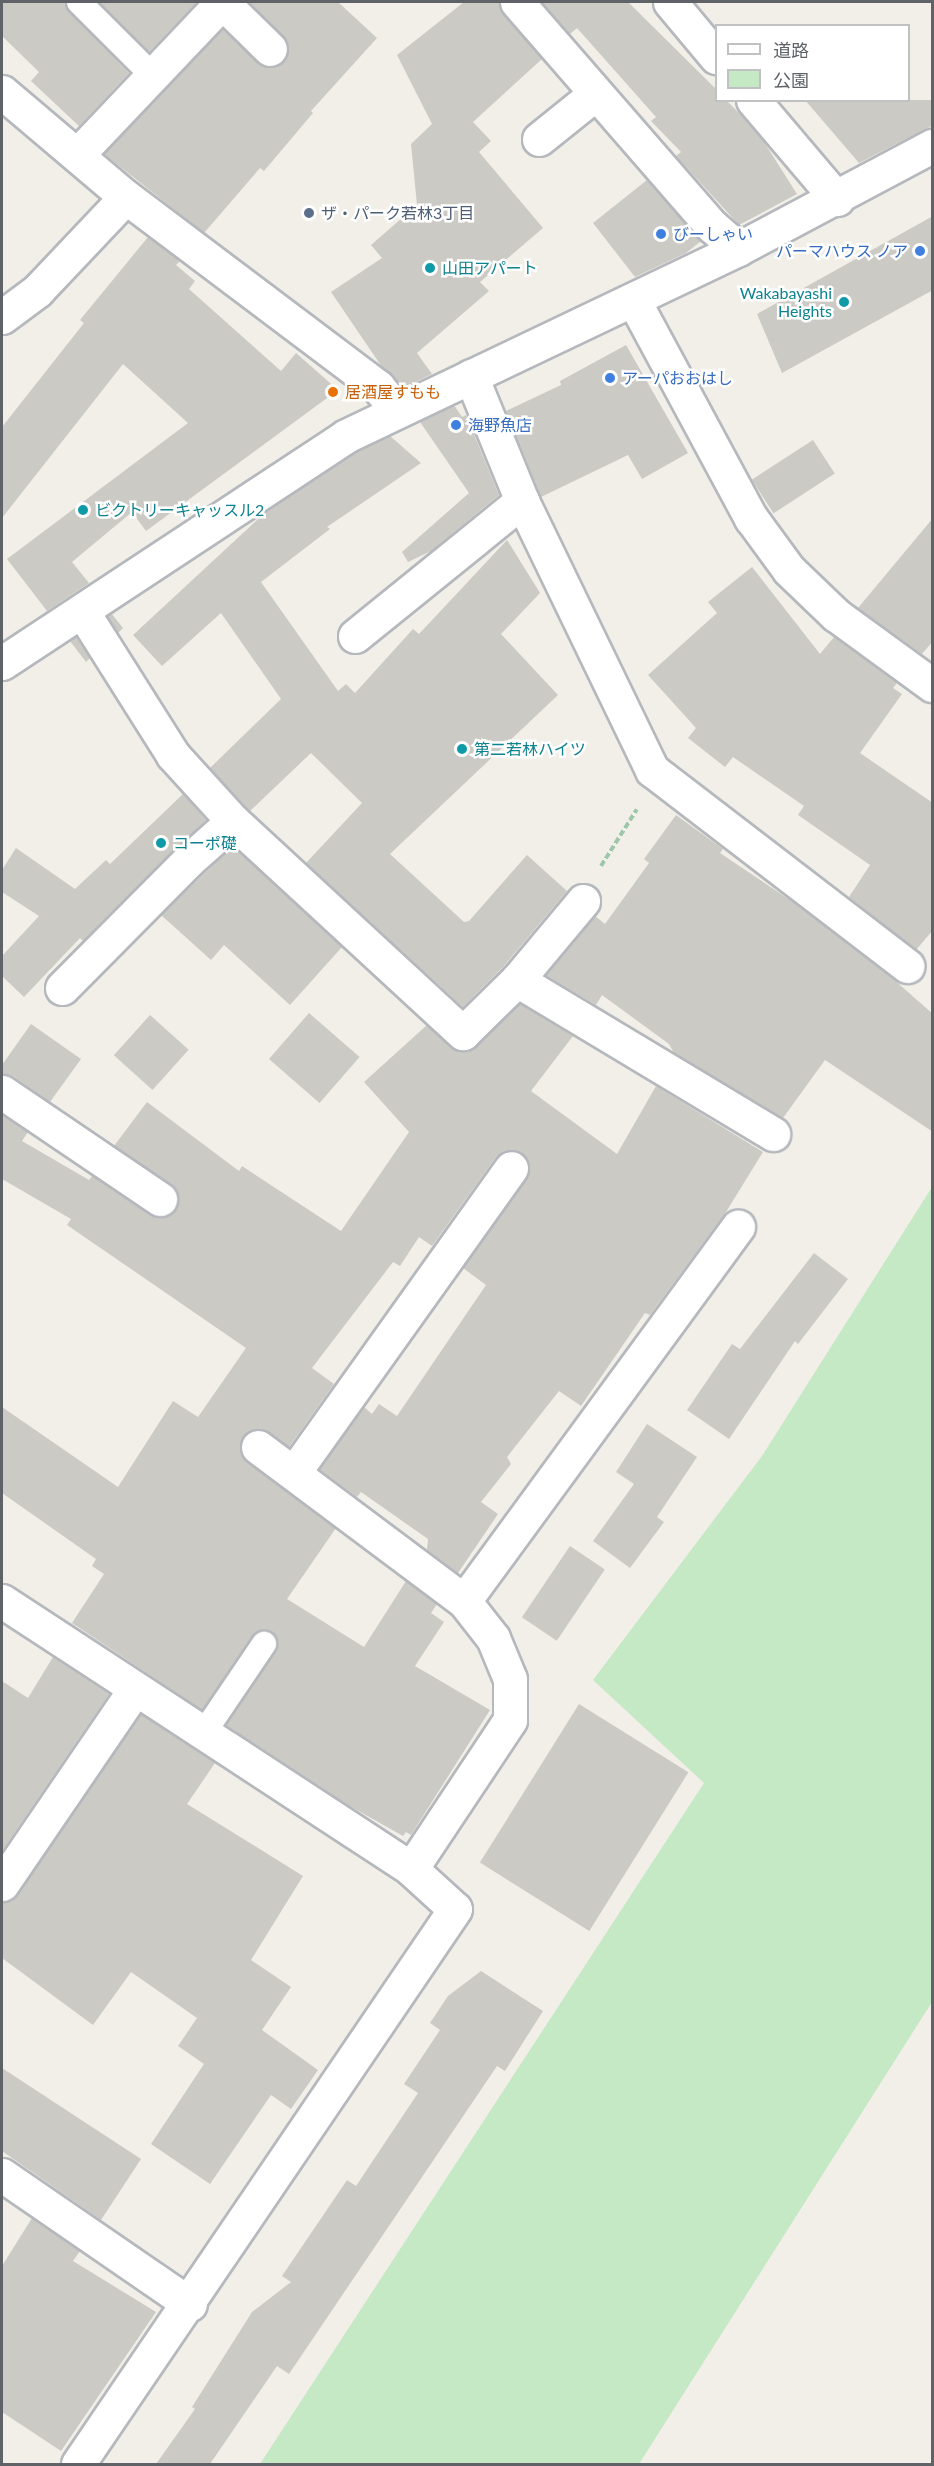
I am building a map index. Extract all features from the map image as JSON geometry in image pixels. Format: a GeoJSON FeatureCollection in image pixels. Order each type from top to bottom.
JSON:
{"type":"FeatureCollection","features":[{"type":"Feature","properties":{"kind":"street"},"geometry":{"type":"LineString","coordinates":[[78,154],[222,2],[270,49]]}},
{"type":"Feature","properties":{"kind":"street"},"geometry":{"type":"LineString","coordinates":[[517,2],[712,226],[738,249]]}},
{"type":"Feature","properties":{"kind":"street"},"geometry":{"type":"LineString","coordinates":[[670,2],[715,55]]}},
{"type":"Feature","properties":{"kind":"street"},"geometry":{"type":"LineString","coordinates":[[2,92],[126,197],[378,387],[397,410]]}},
{"type":"Feature","properties":{"kind":"street"},"geometry":{"type":"LineString","coordinates":[[539,139],[595,93]]}},
{"type":"Feature","properties":{"kind":"street"},"geometry":{"type":"LineString","coordinates":[[755,102],[837,199]]}},
{"type":"Feature","properties":{"kind":"street"},"geometry":{"type":"LineString","coordinates":[[2,663],[346,436],[397,410],[634,301],[837,199],[933,146]]}},
{"type":"Feature","properties":{"kind":"street"},"geometry":{"type":"LineString","coordinates":[[2,317],[37,291],[126,197]]}},
{"type":"Feature","properties":{"kind":"street"},"geometry":{"type":"LineString","coordinates":[[634,301],[751,518],[789,570],[836,615],[933,685]]}},
{"type":"Feature","properties":{"kind":"street"},"geometry":{"type":"LineString","coordinates":[[471,376],[522,501],[652,770],[907,966]]}},
{"type":"Feature","properties":{"kind":"street"},"geometry":{"type":"LineString","coordinates":[[355,636],[522,501]]}},
{"type":"Feature","properties":{"kind":"street"},"geometry":{"type":"LineString","coordinates":[[82,611],[173,755],[233,821],[463,1033],[518,981],[583,901]]}},
{"type":"Feature","properties":{"kind":"street"},"geometry":{"type":"LineString","coordinates":[[62,988],[188,861],[233,821]]}},
{"type":"Feature","properties":{"kind":"street"},"geometry":{"type":"LineString","coordinates":[[518,981],[773,1134]]}},
{"type":"Feature","properties":{"kind":"street"},"geometry":{"type":"LineString","coordinates":[[2,1092],[160,1199]]}},
{"type":"Feature","properties":{"kind":"street"},"geometry":{"type":"LineString","coordinates":[[295,1471],[511,1167]]}},
{"type":"Feature","properties":{"kind":"street"},"geometry":{"type":"LineString","coordinates":[[464,1600],[738,1226]]}},
{"type":"Feature","properties":{"kind":"street"},"geometry":{"type":"LineString","coordinates":[[258,1447],[295,1471],[464,1600],[493,1638],[510,1679],[510,1720],[411,1869]]}},
{"type":"Feature","properties":{"kind":"street"},"geometry":{"type":"LineString","coordinates":[[2,1601],[411,1869],[455,1909],[190,2304],[78,2464]]}},
{"type":"Feature","properties":{"kind":"street"},"geometry":{"type":"LineString","coordinates":[[2,1884],[135,1689]]}},
{"type":"Feature","properties":{"kind":"street"},"geometry":{"type":"LineString","coordinates":[[2,2175],[190,2304]]}},
{"type":"Feature","properties":{"kind":"lane"},"geometry":{"type":"LineString","coordinates":[[79,2],[152,75]]}},
{"type":"Feature","properties":{"kind":"lane"},"geometry":{"type":"LineString","coordinates":[[203,1734],[264,1644]]}},
{"type":"Feature","properties":{"kind":"path"},"geometry":{"type":"LineString","coordinates":[[583,901],[611,848],[648,794],[652,770]]}},
{"type":"Feature","properties":{"kind":"green space"},"geometry":{"type":"Polygon","coordinates":[[[932,1187],[932,2002],[639,2464],[260,2464],[704,1783],[593,1680],[762,1456],[932,1187]]]}},
{"type":"Feature","properties":{"kind":"building"},"geometry":{"type":"Polygon","coordinates":[[[2,2],[65,2],[69,12],[129,73],[79,126],[31,81],[39,72],[2,36],[2,2]]]}},
{"type":"Feature","properties":{"kind":"building"},"geometry":{"type":"Polygon","coordinates":[[[99,2],[197,2],[149,52],[99,2]]]}},
{"type":"Feature","properties":{"kind":"building"},"geometry":{"type":"Polygon","coordinates":[[[248,2],[338,2],[377,38],[311,111],[313,113],[264,171],[260,168],[204,233],[104,154],[222,29],[265,67],[284,62],[288,43],[248,2]]]}},
{"type":"Feature","properties":{"kind":"building"},"geometry":{"type":"Polygon","coordinates":[[[464,2],[499,2],[503,14],[542,59],[473,122],[491,141],[479,152],[543,228],[480,282],[489,291],[417,353],[432,374],[403,388],[382,367],[331,292],[382,258],[371,245],[417,205],[411,144],[432,124],[397,55],[464,2]]]}},
{"type":"Feature","properties":{"kind":"building"},"geometry":{"type":"Polygon","coordinates":[[[541,2],[628,2],[715,88],[715,102],[728,102],[740,114],[764,142],[797,194],[739,225],[676,156],[681,152],[651,121],[656,117],[577,28],[570,34],[541,2]]]}},
{"type":"Feature","properties":{"kind":"building"},"geometry":{"type":"Polygon","coordinates":[[[933,100],[933,125],[859,163],[807,102],[933,100]]]}},
{"type":"Feature","properties":{"kind":"building"},"geometry":{"type":"Polygon","coordinates":[[[647,180],[701,241],[686,253],[635,277],[593,223],[647,180]]]}},
{"type":"Feature","properties":{"kind":"building","name":"Wakabayashi Heights"},"geometry":{"type":"Polygon","coordinates":[[[933,216],[933,290],[782,373],[757,314],[933,216]]]}},
{"type":"Feature","properties":{"kind":"building"},"geometry":{"type":"Polygon","coordinates":[[[148,237],[180,261],[176,265],[195,281],[189,289],[281,371],[296,353],[338,390],[146,531],[132,512],[72,562],[89,583],[47,611],[7,559],[188,423],[123,364],[2,518],[2,427],[84,323],[80,320],[148,237]]]}},
{"type":"Feature","properties":{"kind":"building"},"geometry":{"type":"Polygon","coordinates":[[[626,345],[688,453],[642,479],[628,455],[541,497],[506,411],[561,385],[560,381],[626,345]]]}},
{"type":"Feature","properties":{"kind":"building"},"geometry":{"type":"Polygon","coordinates":[[[454,405],[462,417],[466,415],[499,495],[431,551],[408,562],[402,552],[469,493],[420,422],[454,405]]]}},
{"type":"Feature","properties":{"kind":"building"},"geometry":{"type":"Polygon","coordinates":[[[390,436],[421,463],[327,527],[330,529],[261,582],[338,691],[346,684],[355,693],[413,629],[419,634],[507,540],[540,593],[501,634],[558,695],[390,854],[464,922],[469,921],[527,855],[567,891],[503,967],[463,1007],[306,863],[362,803],[311,753],[250,811],[210,768],[281,699],[221,613],[162,666],[133,635],[270,508],[355,452],[390,436]]]}},
{"type":"Feature","properties":{"kind":"building"},"geometry":{"type":"Polygon","coordinates":[[[813,440],[835,474],[774,513],[752,480],[813,440]]]}},
{"type":"Feature","properties":{"kind":"building"},"geometry":{"type":"Polygon","coordinates":[[[933,518],[933,641],[922,654],[858,608],[933,518]]]}},
{"type":"Feature","properties":{"kind":"building"},"geometry":{"type":"Polygon","coordinates":[[[752,567],[820,654],[834,637],[897,683],[893,688],[902,694],[860,753],[933,803],[933,930],[916,950],[849,897],[870,865],[798,815],[804,806],[733,757],[725,767],[688,738],[696,728],[648,675],[717,613],[708,602],[752,567]]]}},
{"type":"Feature","properties":{"kind":"building"},"geometry":{"type":"Polygon","coordinates":[[[111,613],[123,628],[118,633],[107,616],[111,613]]]}},
{"type":"Feature","properties":{"kind":"building"},"geometry":{"type":"Polygon","coordinates":[[[76,637],[90,658],[86,662],[70,641],[76,637]]]}},
{"type":"Feature","properties":{"kind":"building"},"geometry":{"type":"Polygon","coordinates":[[[183,794],[206,820],[83,941],[80,938],[24,997],[2,976],[2,956],[39,916],[2,892],[2,870],[16,848],[75,889],[106,860],[110,864],[183,794]]]}},
{"type":"Feature","properties":{"kind":"building"},"geometry":{"type":"Polygon","coordinates":[[[676,815],[723,849],[720,853],[793,902],[892,978],[933,1014],[933,1132],[825,1060],[783,1118],[674,1053],[669,1044],[602,995],[596,1005],[545,975],[595,916],[605,924],[649,863],[644,859],[676,815]]]}},
{"type":"Feature","properties":{"kind":"building"},"geometry":{"type":"Polygon","coordinates":[[[233,846],[342,947],[290,1005],[224,945],[211,960],[161,915],[233,846]]]}},
{"type":"Feature","properties":{"kind":"building"},"geometry":{"type":"Polygon","coordinates":[[[520,1004],[573,1036],[531,1091],[617,1154],[656,1086],[763,1152],[726,1212],[650,1315],[645,1313],[581,1406],[559,1391],[507,1457],[511,1464],[481,1502],[498,1514],[458,1573],[427,1550],[428,1539],[361,1492],[357,1497],[319,1469],[364,1407],[372,1414],[379,1404],[397,1416],[486,1285],[463,1268],[527,1178],[528,1161],[521,1152],[504,1151],[496,1157],[432,1246],[419,1237],[400,1266],[393,1262],[312,1368],[334,1384],[289,1447],[261,1429],[243,1436],[241,1454],[247,1462],[336,1528],[287,1599],[364,1647],[406,1581],[437,1604],[431,1613],[444,1622],[415,1666],[490,1710],[411,1835],[406,1832],[403,1836],[348,1805],[226,1725],[276,1651],[277,1638],[271,1632],[258,1631],[252,1636],[202,1710],[72,1623],[104,1574],[92,1566],[96,1559],[2,1493],[2,1407],[118,1487],[173,1401],[198,1417],[246,1348],[67,1225],[71,1219],[2,1179],[2,1114],[28,1132],[22,1141],[89,1180],[92,1176],[159,1218],[176,1209],[177,1190],[114,1146],[147,1102],[239,1171],[242,1166],[341,1231],[409,1132],[364,1082],[427,1025],[451,1047],[467,1051],[520,1004]]]}},
{"type":"Feature","properties":{"kind":"building"},"geometry":{"type":"Polygon","coordinates":[[[309,1013],[360,1057],[320,1103],[269,1059],[309,1013]]]}},
{"type":"Feature","properties":{"kind":"building"},"geometry":{"type":"Polygon","coordinates":[[[150,1015],[189,1050],[153,1090],[114,1055],[150,1015]]]}},
{"type":"Feature","properties":{"kind":"building"},"geometry":{"type":"Polygon","coordinates":[[[31,1024],[81,1059],[50,1102],[13,1076],[2,1074],[2,1065],[31,1024]]]}},
{"type":"Feature","properties":{"kind":"building"},"geometry":{"type":"Polygon","coordinates":[[[814,1253],[848,1279],[798,1344],[795,1341],[729,1439],[687,1410],[732,1344],[740,1349],[814,1253]]]}},
{"type":"Feature","properties":{"kind":"building"},"geometry":{"type":"Polygon","coordinates":[[[647,1424],[697,1457],[657,1517],[664,1522],[630,1568],[593,1541],[634,1484],[616,1472],[647,1424]]]}},
{"type":"Feature","properties":{"kind":"building"},"geometry":{"type":"Polygon","coordinates":[[[570,1546],[605,1569],[557,1641],[522,1617],[570,1546]]]}},
{"type":"Feature","properties":{"kind":"building"},"geometry":{"type":"Polygon","coordinates":[[[53,1657],[109,1694],[2,1851],[2,1681],[28,1698],[53,1657]]]}},
{"type":"Feature","properties":{"kind":"building"},"geometry":{"type":"Polygon","coordinates":[[[579,1704],[688,1772],[589,1931],[480,1863],[579,1704]]]}},
{"type":"Feature","properties":{"kind":"building"},"geometry":{"type":"Polygon","coordinates":[[[141,1714],[215,1763],[187,1804],[303,1876],[251,1960],[291,1987],[262,2030],[318,2070],[291,2109],[271,2095],[210,2184],[151,2144],[204,2064],[178,2046],[197,2018],[131,1972],[93,2025],[2,1958],[2,1903],[17,1895],[141,1714]]]}},
{"type":"Feature","properties":{"kind":"building"},"geometry":{"type":"Polygon","coordinates":[[[481,1971],[543,2011],[505,2071],[497,2066],[289,2374],[277,2366],[210,2464],[156,2464],[195,2409],[192,2407],[252,2312],[291,2282],[282,2276],[347,2180],[356,2186],[418,2093],[404,2084],[440,2030],[430,2023],[448,1996],[481,1971]]]}},
{"type":"Feature","properties":{"kind":"building"},"geometry":{"type":"Polygon","coordinates":[[[2,2068],[141,2159],[101,2220],[2,2151],[2,2068]]]}},
{"type":"Feature","properties":{"kind":"building"},"geometry":{"type":"Polygon","coordinates":[[[32,2218],[80,2251],[73,2261],[156,2312],[61,2451],[2,2412],[2,2266],[32,2218]]]}},
{"type":"Feature","properties":{"kind":"place","name":"ザ・パーク若林3丁目"},"geometry":{"type":"Point","coordinates":[309,213]}},
{"type":"Feature","properties":{"kind":"place","name":"びーしゃい"},"geometry":{"type":"Point","coordinates":[661,234]}},
{"type":"Feature","properties":{"kind":"place","name":"パーマハウス ノア"},"geometry":{"type":"Point","coordinates":[920,251]}},
{"type":"Feature","properties":{"kind":"place","name":"山田アパート"},"geometry":{"type":"Point","coordinates":[430,268]}},
{"type":"Feature","properties":{"kind":"place","name":"Wakabayashi Heights"},"geometry":{"type":"Point","coordinates":[844,302]}},
{"type":"Feature","properties":{"kind":"place","name":"アーパおおはし"},"geometry":{"type":"Point","coordinates":[610,378]}},
{"type":"Feature","properties":{"kind":"place","name":"居酒屋すもも"},"geometry":{"type":"Point","coordinates":[333,392]}},
{"type":"Feature","properties":{"kind":"place","name":"海野魚店"},"geometry":{"type":"Point","coordinates":[456,425]}},
{"type":"Feature","properties":{"kind":"place","name":"ビクトリーキャッスル2"},"geometry":{"type":"Point","coordinates":[83,510]}},
{"type":"Feature","properties":{"kind":"place","name":"第二若林ハイツ"},"geometry":{"type":"Point","coordinates":[462,749]}},
{"type":"Feature","properties":{"kind":"place","name":"コーポ礎"},"geometry":{"type":"Point","coordinates":[161,843]}}]}
